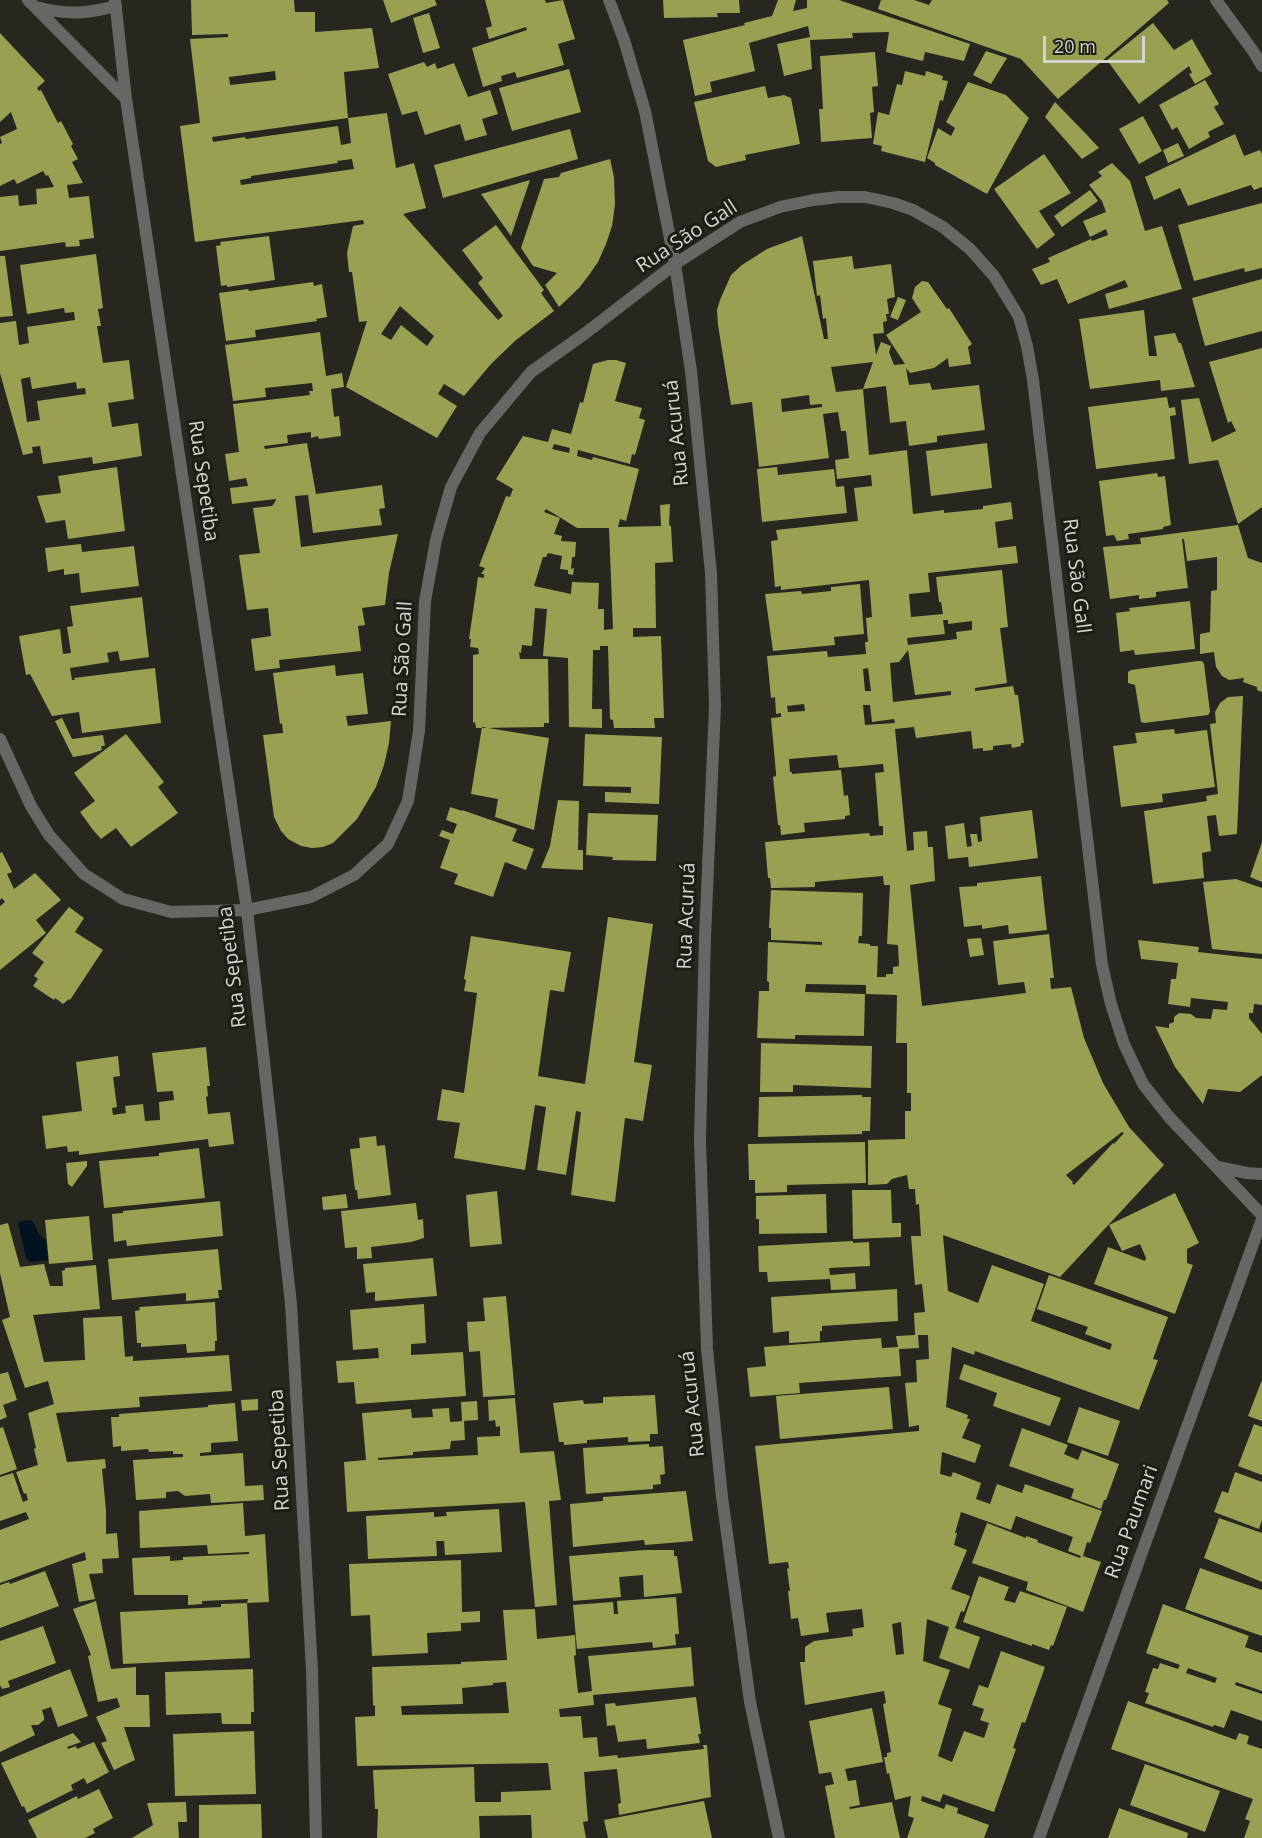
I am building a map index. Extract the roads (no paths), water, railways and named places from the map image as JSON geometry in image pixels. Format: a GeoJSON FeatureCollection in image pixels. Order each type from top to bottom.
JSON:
{"type":"FeatureCollection","features":[{"type":"Feature","properties":{"kind":"street","name":"Rua Acuruá"},"geometry":{"type":"LineString","coordinates":[[609,0],[624,40],[645,111],[675,264],[691,371],[711,573],[715,706],[705,937],[700,1140],[707,1349],[722,1497],[750,1702],[779,1838]]}},
{"type":"Feature","properties":{"kind":"street"},"geometry":{"type":"LineString","coordinates":[[1216,0],[1262,66]]}},
{"type":"Feature","properties":{"kind":"street"},"geometry":{"type":"LineString","coordinates":[[32,4],[58,13],[78,14],[115,3]]}},
{"type":"Feature","properties":{"kind":"street","name":"Rua Sepetiba"},"geometry":{"type":"LineString","coordinates":[[115,3],[126,99],[247,910],[291,1304],[312,1670],[316,1838]]}},
{"type":"Feature","properties":{"kind":"street"},"geometry":{"type":"LineString","coordinates":[[32,4],[126,99]]}},
{"type":"Feature","properties":{"kind":"street","name":"Rua São Gall"},"geometry":{"type":"LineString","coordinates":[[0,739],[31,806],[49,835],[84,874],[123,899],[171,912],[247,910],[310,897],[354,875],[388,844],[408,801],[419,731],[425,601],[436,540],[451,487],[480,433],[531,372],[675,264],[740,222],[780,207],[839,197],[865,197],[913,210],[943,227],[970,249],[994,276],[1018,317],[1027,346],[1033,380],[1100,944],[1111,1005],[1124,1044],[1143,1084],[1169,1118],[1218,1167],[1262,1217]]}},
{"type":"Feature","properties":{"kind":"street"},"geometry":{"type":"LineString","coordinates":[[1218,1167],[1262,1174]]}},
{"type":"Feature","properties":{"kind":"street","name":"Rua Paumari"},"geometry":{"type":"LineString","coordinates":[[1039,1838],[1262,1217]]}},
{"type":"Feature","properties":{"kind":"water"},"geometry":{"type":"Polygon","coordinates":[[[31,1220],[46,1240],[48,1260],[30,1262],[26,1258],[18,1223],[31,1220]]]}}]}
